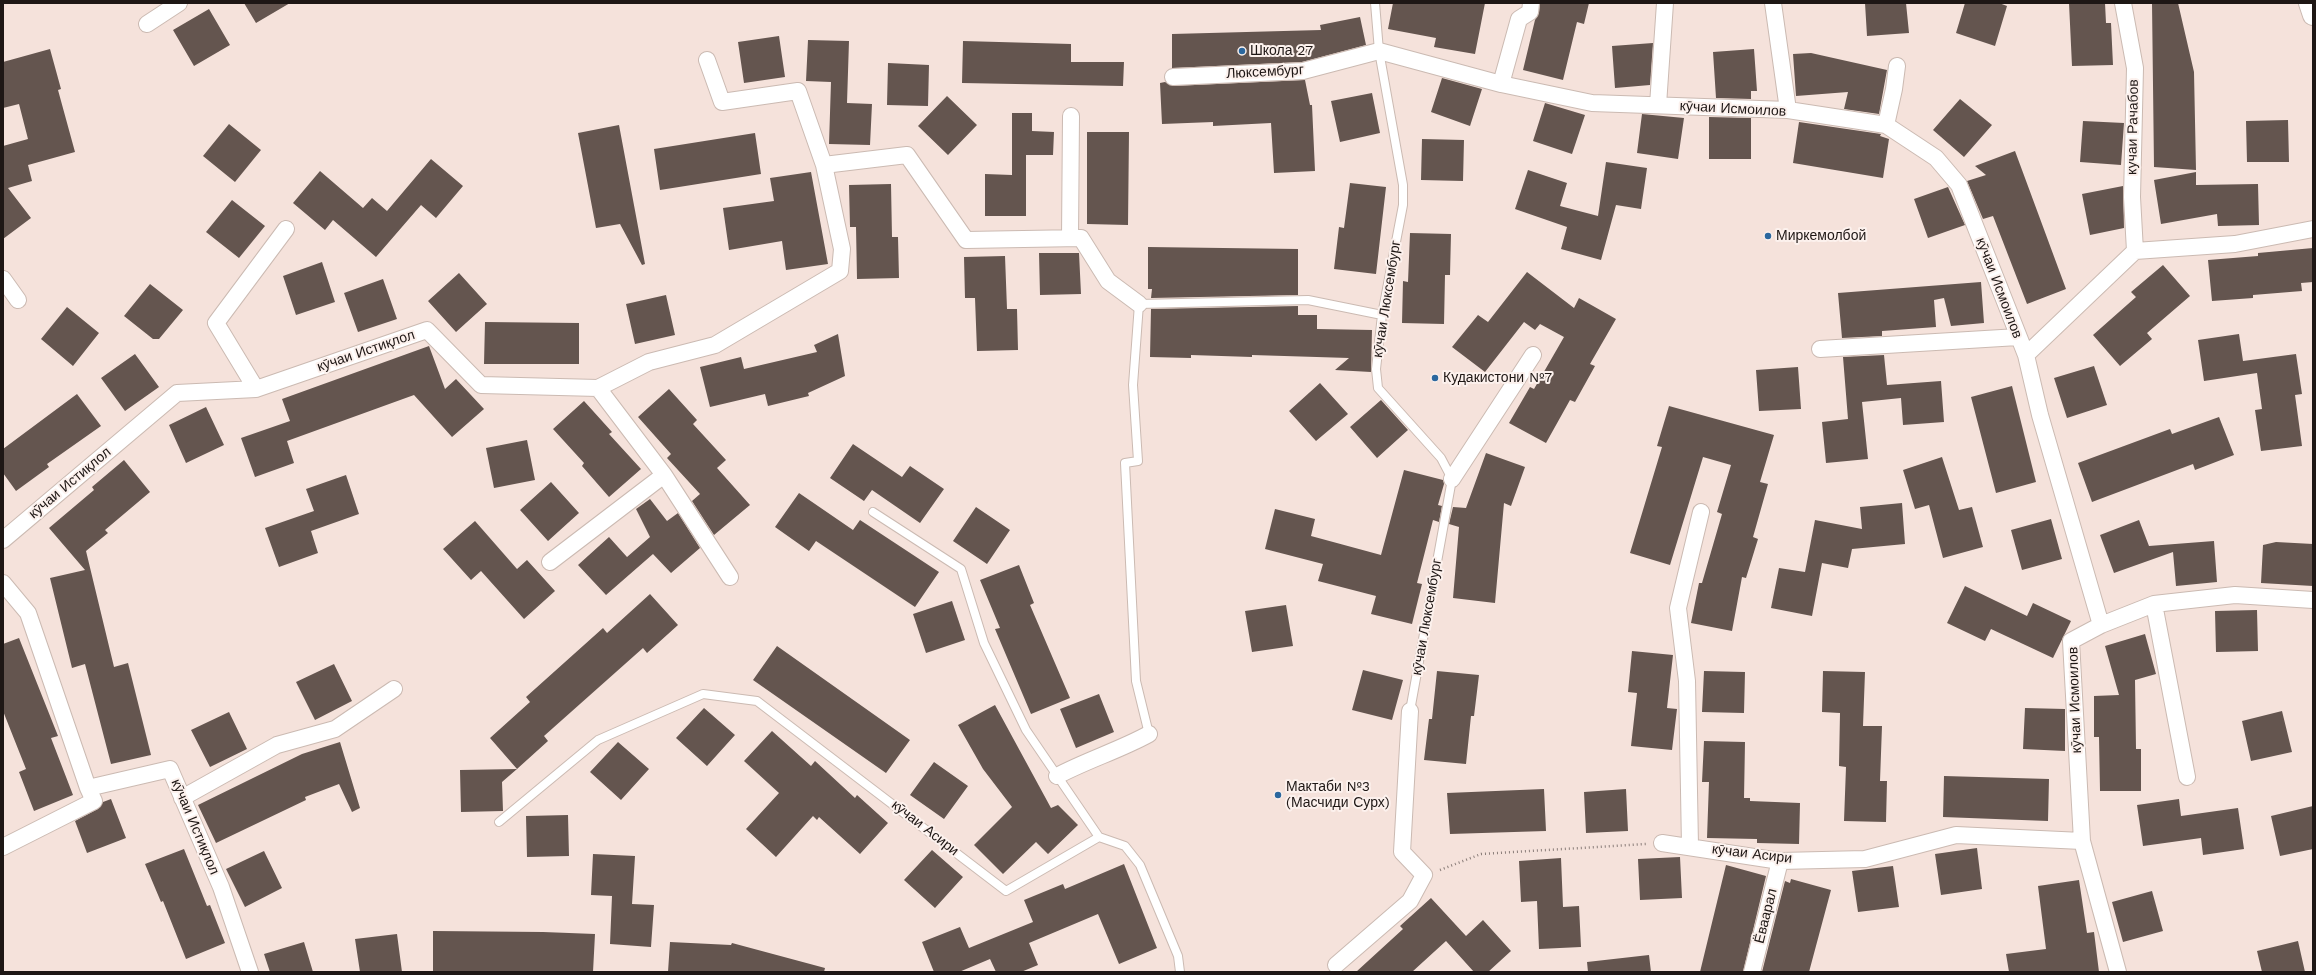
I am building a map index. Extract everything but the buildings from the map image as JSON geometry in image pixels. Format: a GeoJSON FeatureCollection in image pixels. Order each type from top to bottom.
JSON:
{"type":"FeatureCollection","features":[{"type":"Feature","properties":{"kind":"street"},"geometry":{"type":"LineString","coordinates":[[147,24],[179,3]]}},
{"type":"Feature","properties":{"kind":"street"},"geometry":{"type":"LineString","coordinates":[[1501,84],[1519,19],[1530,12],[1532,3]]}},
{"type":"Feature","properties":{"kind":"street"},"geometry":{"type":"LineString","coordinates":[[1658,105],[1665,3]]}},
{"type":"Feature","properties":{"kind":"street"},"geometry":{"type":"LineString","coordinates":[[1773,3],[1788,110]]}},
{"type":"Feature","properties":{"kind":"street","name":"кучаи Рачабов"},"geometry":{"type":"LineString","coordinates":[[2123,3],[2135,68],[2132,197],[2135,251]]}},
{"type":"Feature","properties":{"kind":"street"},"geometry":{"type":"LineString","coordinates":[[2309,3],[2313,15]]}},
{"type":"Feature","properties":{"kind":"street","name":"Люксембург"},"geometry":{"type":"LineString","coordinates":[[1173,77],[1303,71],[1379,51]]}},
{"type":"Feature","properties":{"kind":"street","name":"кӯчаи Исмоилов"},"geometry":{"type":"LineString","coordinates":[[1379,51],[1501,84],[1592,103],[1788,110],[1886,125],[1936,158],[1959,185],[2026,356],[2040,415],[2100,625],[2071,641],[2082,841],[2118,972]]}},
{"type":"Feature","properties":{"kind":"street"},"geometry":{"type":"LineString","coordinates":[[707,60],[722,102],[798,91],[824,165],[906,155],[966,240],[1081,238],[1108,282],[1139,304]]}},
{"type":"Feature","properties":{"kind":"street"},"geometry":{"type":"LineString","coordinates":[[1886,125],[1894,89],[1897,66]]}},
{"type":"Feature","properties":{"kind":"street"},"geometry":{"type":"LineString","coordinates":[[1070,238],[1071,116]]}},
{"type":"Feature","properties":{"kind":"street","name":"кӯчаи Истиқлол"},"geometry":{"type":"LineString","coordinates":[[3,540],[177,393],[256,389],[427,330],[481,385],[598,388],[649,362],[715,345],[749,323],[840,271],[842,249],[824,165]]}},
{"type":"Feature","properties":{"kind":"street"},"geometry":{"type":"LineString","coordinates":[[2026,356],[2135,251],[2235,244],[2313,228]]}},
{"type":"Feature","properties":{"kind":"street"},"geometry":{"type":"LineString","coordinates":[[256,389],[216,323],[286,229]]}},
{"type":"Feature","properties":{"kind":"street"},"geometry":{"type":"LineString","coordinates":[[3,279],[18,300]]}},
{"type":"Feature","properties":{"kind":"street"},"geometry":{"type":"LineString","coordinates":[[1820,349],[2018,337]]}},
{"type":"Feature","properties":{"kind":"street"},"geometry":{"type":"LineString","coordinates":[[1452,479],[1533,355]]}},
{"type":"Feature","properties":{"kind":"street"},"geometry":{"type":"LineString","coordinates":[[598,388],[664,476],[730,578]]}},
{"type":"Feature","properties":{"kind":"street"},"geometry":{"type":"LineString","coordinates":[[550,562],[664,476]]}},
{"type":"Feature","properties":{"kind":"street"},"geometry":{"type":"LineString","coordinates":[[1690,846],[1687,681],[1678,608],[1701,512]]}},
{"type":"Feature","properties":{"kind":"street"},"geometry":{"type":"LineString","coordinates":[[3,583],[28,613],[88,788],[94,801],[3,847]]}},
{"type":"Feature","properties":{"kind":"street"},"geometry":{"type":"LineString","coordinates":[[2100,625],[2154,604],[2235,595],[2313,600]]}},
{"type":"Feature","properties":{"kind":"street"},"geometry":{"type":"LineString","coordinates":[[2154,604],[2187,777]]}},
{"type":"Feature","properties":{"kind":"street"},"geometry":{"type":"LineString","coordinates":[[182,798],[277,745],[335,729],[394,689]]}},
{"type":"Feature","properties":{"kind":"street"},"geometry":{"type":"LineString","coordinates":[[1336,965],[1410,901],[1424,875],[1402,852],[1410,711]]}},
{"type":"Feature","properties":{"kind":"street"},"geometry":{"type":"LineString","coordinates":[[1057,776],[1081,764],[1129,745],[1149,734]]}},
{"type":"Feature","properties":{"kind":"street","name":"кӯчаи Истиқлол"},"geometry":{"type":"LineString","coordinates":[[88,788],[170,769],[221,887],[250,972]]}},
{"type":"Feature","properties":{"kind":"street","name":"кӯчаи Асири"},"geometry":{"type":"LineString","coordinates":[[1662,843],[1690,846],[1780,861],[1865,859],[1956,835],[2082,841]]}},
{"type":"Feature","properties":{"kind":"street","name":"Ёваарал"},"geometry":{"type":"LineString","coordinates":[[1752,972],[1780,861]]}},
{"type":"Feature","properties":{"kind":"lane","name":"кӯчаи Люксембург"},"geometry":{"type":"LineString","coordinates":[[1375,3],[1379,51],[1403,185],[1403,205],[1382,314],[1376,369],[1378,388],[1441,458],[1452,479],[1410,711]]}},
{"type":"Feature","properties":{"kind":"lane"},"geometry":{"type":"LineString","coordinates":[[1149,734],[1136,681],[1125,463],[1138,461],[1134,385],[1139,304],[1308,300],[1382,314]]}},
{"type":"Feature","properties":{"kind":"lane"},"geometry":{"type":"LineString","coordinates":[[874,512],[960,569],[984,643],[1026,730],[1099,837],[1126,846],[1140,865],[1178,956],[1180,972]]}},
{"type":"Feature","properties":{"kind":"lane","name":"кӯчаи Асири"},"geometry":{"type":"LineString","coordinates":[[499,822],[598,740],[703,694],[757,701],[1006,891],[1099,837]]}},
{"type":"Feature","properties":{"kind":"path"},"geometry":{"type":"LineString","coordinates":[[1424,875],[1482,854],[1662,843]]}},
{"type":"Feature","properties":{"kind":"place","name":"Школа 27"},"geometry":{"type":"Point","coordinates":[1242,51]}},
{"type":"Feature","properties":{"kind":"place","name":"Миркемолбой"},"geometry":{"type":"Point","coordinates":[1768,236]}},
{"type":"Feature","properties":{"kind":"place","name":"Кудакистони №7"},"geometry":{"type":"Point","coordinates":[1435,378]}},
{"type":"Feature","properties":{"kind":"place","name":"Мактаби №3 (Масчиди Сурх)"},"geometry":{"type":"Point","coordinates":[1278,795]}}]}
